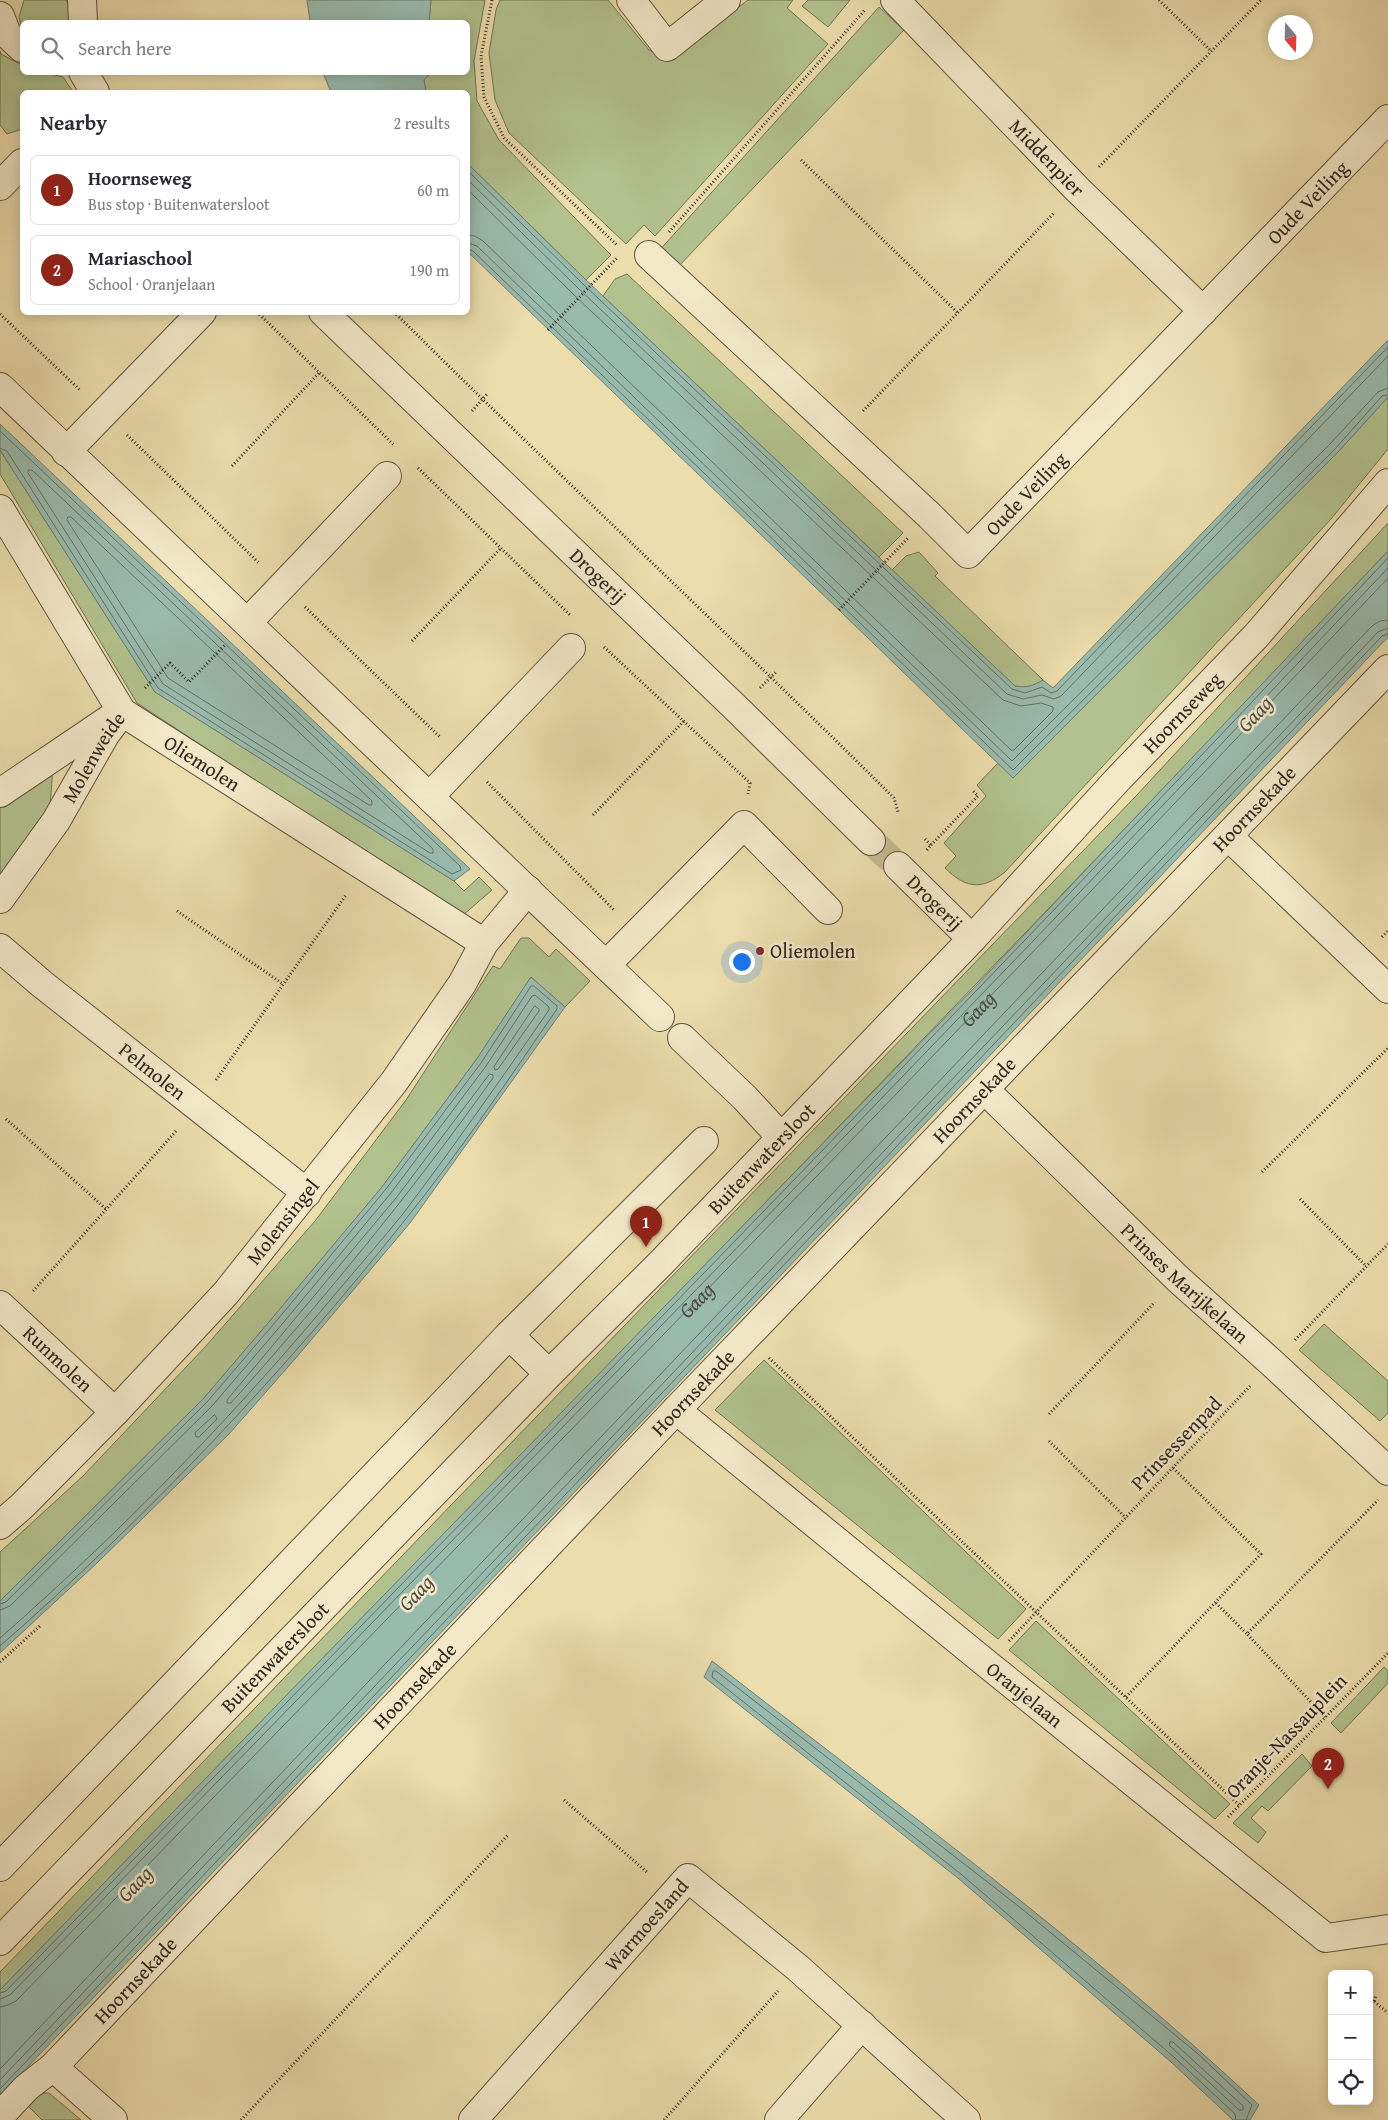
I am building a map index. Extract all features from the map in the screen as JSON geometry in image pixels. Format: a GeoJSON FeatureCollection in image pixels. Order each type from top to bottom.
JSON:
{"type":"FeatureCollection","features":[{"type":"Feature","properties":{"kind":"street"},"geometry":{"type":"LineString","coordinates":[[82,0],[83,20]]}},
{"type":"Feature","properties":{"kind":"street"},"geometry":{"type":"LineString","coordinates":[[631,0],[667,47],[726,0]]}},
{"type":"Feature","properties":{"kind":"street","name":"Middenpier"},"geometry":{"type":"LineString","coordinates":[[895,0],[1077,189],[1203,311]]}},
{"type":"Feature","properties":{"kind":"street"},"geometry":{"type":"LineString","coordinates":[[0,16],[7,34],[20,46]]}},
{"type":"Feature","properties":{"kind":"street"},"geometry":{"type":"LineString","coordinates":[[85,75],[94,90]]}},
{"type":"Feature","properties":{"kind":"street","name":"Oude Veiling"},"geometry":{"type":"LineString","coordinates":[[637,253],[841,434],[968,554],[1388,119]]}},
{"type":"Feature","properties":{"kind":"street"},"geometry":{"type":"LineString","coordinates":[[0,186],[20,165]]}},
{"type":"Feature","properties":{"kind":"street"},"geometry":{"type":"LineString","coordinates":[[66,452],[199,315]]}},
{"type":"Feature","properties":{"kind":"street","name":"Drogerij"},"geometry":{"type":"LineString","coordinates":[[327,315],[738,710],[871,841]]}},
{"type":"Feature","properties":{"kind":"street"},"geometry":{"type":"LineString","coordinates":[[0,387],[66,452],[430,796],[660,1018]]}},
{"type":"Feature","properties":{"kind":"street"},"geometry":{"type":"LineString","coordinates":[[248,622],[387,476]]}},
{"type":"Feature","properties":{"kind":"street","name":"Hoornseweg"},"geometry":{"type":"LineString","coordinates":[[972,939],[1119,778],[1256,636],[1388,483]]}},
{"type":"Feature","properties":{"kind":"street","name":"Oliemolen"},"geometry":{"type":"LineString","coordinates":[[0,508],[122,712],[484,943]]}},
{"type":"Feature","properties":{"kind":"street"},"geometry":{"type":"LineString","coordinates":[[430,796],[571,648]]}},
{"type":"Feature","properties":{"kind":"street","name":"Hoornsekade"},"geometry":{"type":"LineString","coordinates":[[0,2116],[26,2088],[53,2067],[676,1410],[1388,669]]}},
{"type":"Feature","properties":{"kind":"street","name":"Molenweide"},"geometry":{"type":"LineString","coordinates":[[0,793],[122,712]]}},
{"type":"Feature","properties":{"kind":"street","name":"Molenweide"},"geometry":{"type":"LineString","coordinates":[[0,899],[56,821],[105,736],[122,712]]}},
{"type":"Feature","properties":{"kind":"street"},"geometry":{"type":"LineString","coordinates":[[606,965],[744,824],[828,910]]}},
{"type":"Feature","properties":{"kind":"street"},"geometry":{"type":"LineString","coordinates":[[1228,836],[1388,989]]}},
{"type":"Feature","properties":{"kind":"street","name":"Drogerij"},"geometry":{"type":"LineString","coordinates":[[898,866],[972,939]]}},
{"type":"Feature","properties":{"kind":"street","name":"Molensingel"},"geometry":{"type":"LineString","coordinates":[[0,1525],[22,1506],[115,1412],[226,1293],[394,1082],[462,984],[484,943],[528,890]]}},
{"type":"Feature","properties":{"kind":"street","name":"Buitenwatersloot"},"geometry":{"type":"LineString","coordinates":[[0,1941],[549,1374],[661,1263],[972,939]]}},
{"type":"Feature","properties":{"kind":"street","name":"Pelmolen"},"geometry":{"type":"LineString","coordinates":[[0,948],[42,984],[307,1193]]}},
{"type":"Feature","properties":{"kind":"street"},"geometry":{"type":"LineString","coordinates":[[682,1038],[745,1098],[781,1137]]}},
{"type":"Feature","properties":{"kind":"street","name":"Prinses Marijkelaan"},"geometry":{"type":"LineString","coordinates":[[985,1090],[1177,1278],[1272,1363],[1384,1484]]}},
{"type":"Feature","properties":{"kind":"street"},"geometry":{"type":"LineString","coordinates":[[0,1867],[509,1335],[704,1141]]}},
{"type":"Feature","properties":{"kind":"street","name":"Runmolen"},"geometry":{"type":"LineString","coordinates":[[0,1305],[115,1412]]}},
{"type":"Feature","properties":{"kind":"street"},"geometry":{"type":"LineString","coordinates":[[509,1335],[549,1374]]}},
{"type":"Feature","properties":{"kind":"street","name":"Oranjelaan"},"geometry":{"type":"LineString","coordinates":[[676,1410],[1326,1938],[1388,1929]]}},
{"type":"Feature","properties":{"kind":"street","name":"Warmoesland"},"geometry":{"type":"LineString","coordinates":[[473,2120],[688,1878],[798,1968],[966,2120]]}},
{"type":"Feature","properties":{"kind":"street"},"geometry":{"type":"LineString","coordinates":[[779,2120],[862,2025]]}},
{"type":"Feature","properties":{"kind":"street"},"geometry":{"type":"LineString","coordinates":[[53,2067],[113,2120]]}},
{"type":"Feature","properties":{"kind":"path"},"geometry":{"type":"LineString","coordinates":[[492,0],[481,56],[484,97],[504,138],[637,253],[867,8]]}},
{"type":"Feature","properties":{"kind":"path"},"geometry":{"type":"LineString","coordinates":[[1159,0],[1211,51]]}},
{"type":"Feature","properties":{"kind":"path"},"geometry":{"type":"LineString","coordinates":[[841,434],[1261,0]]}},
{"type":"Feature","properties":{"kind":"path"},"geometry":{"type":"LineString","coordinates":[[801,160],[958,313]]}},
{"type":"Feature","properties":{"kind":"path"},"geometry":{"type":"LineString","coordinates":[[548,330],[599,275]]}},
{"type":"Feature","properties":{"kind":"path"},"geometry":{"type":"LineString","coordinates":[[0,314],[464,760],[636,933]]}},
{"type":"Feature","properties":{"kind":"path"},"geometry":{"type":"LineString","coordinates":[[260,315],[387,438]]}},
{"type":"Feature","properties":{"kind":"path"},"geometry":{"type":"LineString","coordinates":[[397,315],[489,407],[779,683],[894,798],[898,812]]}},
{"type":"Feature","properties":{"kind":"path"},"geometry":{"type":"LineString","coordinates":[[232,466],[320,373]]}},
{"type":"Feature","properties":{"kind":"path"},"geometry":{"type":"LineString","coordinates":[[413,463],[569,614]]}},
{"type":"Feature","properties":{"kind":"path"},"geometry":{"type":"LineString","coordinates":[[412,641],[501,548]]}},
{"type":"Feature","properties":{"kind":"path"},"geometry":{"type":"LineString","coordinates":[[838,610],[895,551]]}},
{"type":"Feature","properties":{"kind":"path"},"geometry":{"type":"LineString","coordinates":[[141,692],[170,663],[189,682],[226,643]]}},
{"type":"Feature","properties":{"kind":"path"},"geometry":{"type":"LineString","coordinates":[[613,655],[750,783]]}},
{"type":"Feature","properties":{"kind":"path"},"geometry":{"type":"LineString","coordinates":[[593,815],[684,721]]}},
{"type":"Feature","properties":{"kind":"path"},"geometry":{"type":"LineString","coordinates":[[931,845],[978,796],[972,790]]}},
{"type":"Feature","properties":{"kind":"path"},"geometry":{"type":"LineString","coordinates":[[177,911],[283,984]]}},
{"type":"Feature","properties":{"kind":"path"},"geometry":{"type":"LineString","coordinates":[[1379,940],[1388,931]]}},
{"type":"Feature","properties":{"kind":"path"},"geometry":{"type":"LineString","coordinates":[[1262,1172],[1388,1048]]}},
{"type":"Feature","properties":{"kind":"path"},"geometry":{"type":"LineString","coordinates":[[6,1120],[106,1209]]}},
{"type":"Feature","properties":{"kind":"path"},"geometry":{"type":"LineString","coordinates":[[1300,1199],[1367,1266]]}},
{"type":"Feature","properties":{"kind":"path","name":"Prinsessenpad"},"geometry":{"type":"LineString","coordinates":[[987,1664],[1272,1363],[1388,1244]]}},
{"type":"Feature","properties":{"kind":"path"},"geometry":{"type":"LineString","coordinates":[[1048,1414],[1177,1278]]}},
{"type":"Feature","properties":{"kind":"path"},"geometry":{"type":"LineString","coordinates":[[746,1337],[1037,1611],[1239,1805]]}},
{"type":"Feature","properties":{"kind":"path"},"geometry":{"type":"LineString","coordinates":[[1049,1441],[1126,1518]]}},
{"type":"Feature","properties":{"kind":"path"},"geometry":{"type":"LineString","coordinates":[[1126,1696],[1262,1554],[1173,1468]]}},
{"type":"Feature","properties":{"kind":"path"},"geometry":{"type":"LineString","coordinates":[[1247,1634],[1384,1484]]}},
{"type":"Feature","properties":{"kind":"path"},"geometry":{"type":"LineString","coordinates":[[1216,1603],[1325,1717]]}},
{"type":"Feature","properties":{"kind":"path"},"geometry":{"type":"LineString","coordinates":[[0,1662],[40,1626]]}},
{"type":"Feature","properties":{"kind":"path","name":"Oranje-Nassauplein"},"geometry":{"type":"LineString","coordinates":[[1205,1840],[1388,1653]]}},
{"type":"Feature","properties":{"kind":"path"},"geometry":{"type":"LineString","coordinates":[[564,1800],[673,1895]]}},
{"type":"Feature","properties":{"kind":"path"},"geometry":{"type":"LineString","coordinates":[[241,2120],[508,1835]]}},
{"type":"Feature","properties":{"kind":"path"},"geometry":{"type":"LineString","coordinates":[[664,2120],[798,1968]]}},
{"type":"Feature","properties":{"kind":"path"},"geometry":{"type":"LineString","coordinates":[[1376,1995],[1374,2001],[1388,2013]]}},
{"type":"Feature","properties":{"kind":"green space"},"geometry":{"type":"Polygon","coordinates":[[[24,0],[66,0],[71,9],[70,20],[20,21],[19,17],[24,0]]]}},
{"type":"Feature","properties":{"kind":"green space"},"geometry":{"type":"Polygon","coordinates":[[[431,0],[485,0],[474,61],[477,101],[499,140],[611,255],[586,280],[470,166],[470,90],[426,90],[424,80],[429,75],[470,75],[470,20],[429,20],[431,0]]]}},
{"type":"Feature","properties":{"kind":"green space"},"geometry":{"type":"Polygon","coordinates":[[[500,0],[608,0],[649,50],[661,56],[683,50],[748,0],[793,0],[787,8],[828,44],[655,236],[644,225],[626,244],[509,133],[495,100],[489,53],[496,10],[500,0]]]}},
{"type":"Feature","properties":{"kind":"green space"},"geometry":{"type":"Polygon","coordinates":[[[808,0],[850,0],[828,27],[802,6],[808,0]]]}},
{"type":"Feature","properties":{"kind":"green space"},"geometry":{"type":"Polygon","coordinates":[[[879,7],[904,30],[676,269],[657,253],[879,7]]]}},
{"type":"Feature","properties":{"kind":"green space"},"geometry":{"type":"Polygon","coordinates":[[[0,51],[1,54],[20,64],[20,75],[54,75],[63,77],[72,90],[20,90],[20,130],[7,134],[0,125],[0,51]]]}},
{"type":"Feature","properties":{"kind":"green space"},"geometry":{"type":"Polygon","coordinates":[[[627,274],[903,533],[879,557],[603,296],[615,279],[627,274]]]}},
{"type":"Feature","properties":{"kind":"green space"},"geometry":{"type":"Polygon","coordinates":[[[1388,397],[1388,449],[1331,519],[1005,872],[989,882],[974,885],[952,875],[945,868],[956,856],[944,843],[986,796],[977,785],[998,763],[1014,777],[1338,452],[1388,397]]]}},
{"type":"Feature","properties":{"kind":"green space"},"geometry":{"type":"Polygon","coordinates":[[[0,450],[155,692],[454,881],[464,891],[479,877],[492,890],[462,916],[137,703],[0,474],[0,450]]]}},
{"type":"Feature","properties":{"kind":"green space"},"geometry":{"type":"Polygon","coordinates":[[[1388,523],[1388,551],[1216,733],[697,1274],[0,1990],[0,1972],[1136,796],[1388,523]]]}},
{"type":"Feature","properties":{"kind":"green space"},"geometry":{"type":"Polygon","coordinates":[[[919,552],[938,573],[935,576],[1043,680],[1030,686],[1015,686],[892,570],[906,556],[919,552]]]}},
{"type":"Feature","properties":{"kind":"green space"},"geometry":{"type":"Polygon","coordinates":[[[53,767],[49,820],[0,887],[0,805],[53,767]]]}},
{"type":"Feature","properties":{"kind":"green space"},"geometry":{"type":"Polygon","coordinates":[[[521,938],[529,938],[549,957],[556,949],[590,981],[565,1007],[531,977],[476,1060],[382,1187],[274,1316],[204,1398],[0,1601],[0,1552],[83,1476],[206,1346],[315,1221],[406,1100],[493,966],[500,969],[521,938]]]}},
{"type":"Feature","properties":{"kind":"green space"},"geometry":{"type":"Polygon","coordinates":[[[1324,1324],[1388,1381],[1388,1413],[1380,1421],[1299,1350],[1324,1324]]]}},
{"type":"Feature","properties":{"kind":"green space"},"geometry":{"type":"Polygon","coordinates":[[[764,1360],[1026,1609],[998,1639],[715,1410],[764,1360]]]}},
{"type":"Feature","properties":{"kind":"green space"},"geometry":{"type":"Polygon","coordinates":[[[1036,1621],[1230,1804],[1215,1819],[1009,1650],[1036,1621]]]}},
{"type":"Feature","properties":{"kind":"green space"},"geometry":{"type":"Polygon","coordinates":[[[1384,1667],[1388,1671],[1388,1683],[1341,1733],[1331,1723],[1384,1667]]]}},
{"type":"Feature","properties":{"kind":"green space"},"geometry":{"type":"Polygon","coordinates":[[[1302,1754],[1312,1766],[1268,1811],[1262,1806],[1251,1818],[1266,1832],[1258,1843],[1233,1823],[1302,1754]]]}},
{"type":"Feature","properties":{"kind":"green space"},"geometry":{"type":"Polygon","coordinates":[[[40,2093],[49,2093],[81,2120],[42,2120],[28,2106],[40,2093]]]}},
{"type":"Feature","properties":{"kind":"water"},"geometry":{"type":"Polygon","coordinates":[[[307,0],[431,0],[429,20],[310,20],[307,0]]]}},
{"type":"Feature","properties":{"kind":"water"},"geometry":{"type":"Polygon","coordinates":[[[324,75],[429,75],[424,80],[426,90],[330,90],[324,75]]]}},
{"type":"Feature","properties":{"kind":"water"},"geometry":{"type":"Polygon","coordinates":[[[470,166],[586,280],[1015,686],[1030,686],[1043,680],[1053,688],[1388,340],[1388,397],[1338,452],[1013,778],[470,254],[470,166]]]}},
{"type":"Feature","properties":{"kind":"water"},"geometry":{"type":"Polygon","coordinates":[[[0,424],[470,869],[454,881],[155,692],[0,450],[0,424]]]}},
{"type":"Feature","properties":{"kind":"water","name":"Gaag"},"geometry":{"type":"Polygon","coordinates":[[[1388,551],[1388,637],[0,2096],[0,1990],[973,989],[1388,551]]]}},
{"type":"Feature","properties":{"kind":"water"},"geometry":{"type":"Polygon","coordinates":[[[531,977],[565,1007],[410,1223],[229,1434],[97,1563],[0,1653],[0,1601],[204,1398],[274,1316],[382,1187],[476,1060],[531,977]]]}},
{"type":"Feature","properties":{"kind":"water"},"geometry":{"type":"Polygon","coordinates":[[[712,1661],[991,1877],[1127,1988],[1259,2105],[1250,2120],[1233,2120],[1171,2062],[959,1879],[704,1677],[712,1661]]]}},
{"type":"Feature","properties":{"kind":"tunnel"},"geometry":{"type":"LineString","coordinates":[[871,841],[898,866]]}},
{"type":"Feature","properties":{"kind":"place","name":"Oliemolen"},"geometry":{"type":"Point","coordinates":[760,951]}},
{"type":"Feature","properties":{"kind":"place","name":"Hoornseweg"},"geometry":{"type":"Point","coordinates":[646,1247]}},
{"type":"Feature","properties":{"kind":"place","name":"Mariaschool"},"geometry":{"type":"Point","coordinates":[1328,1789]}}]}
